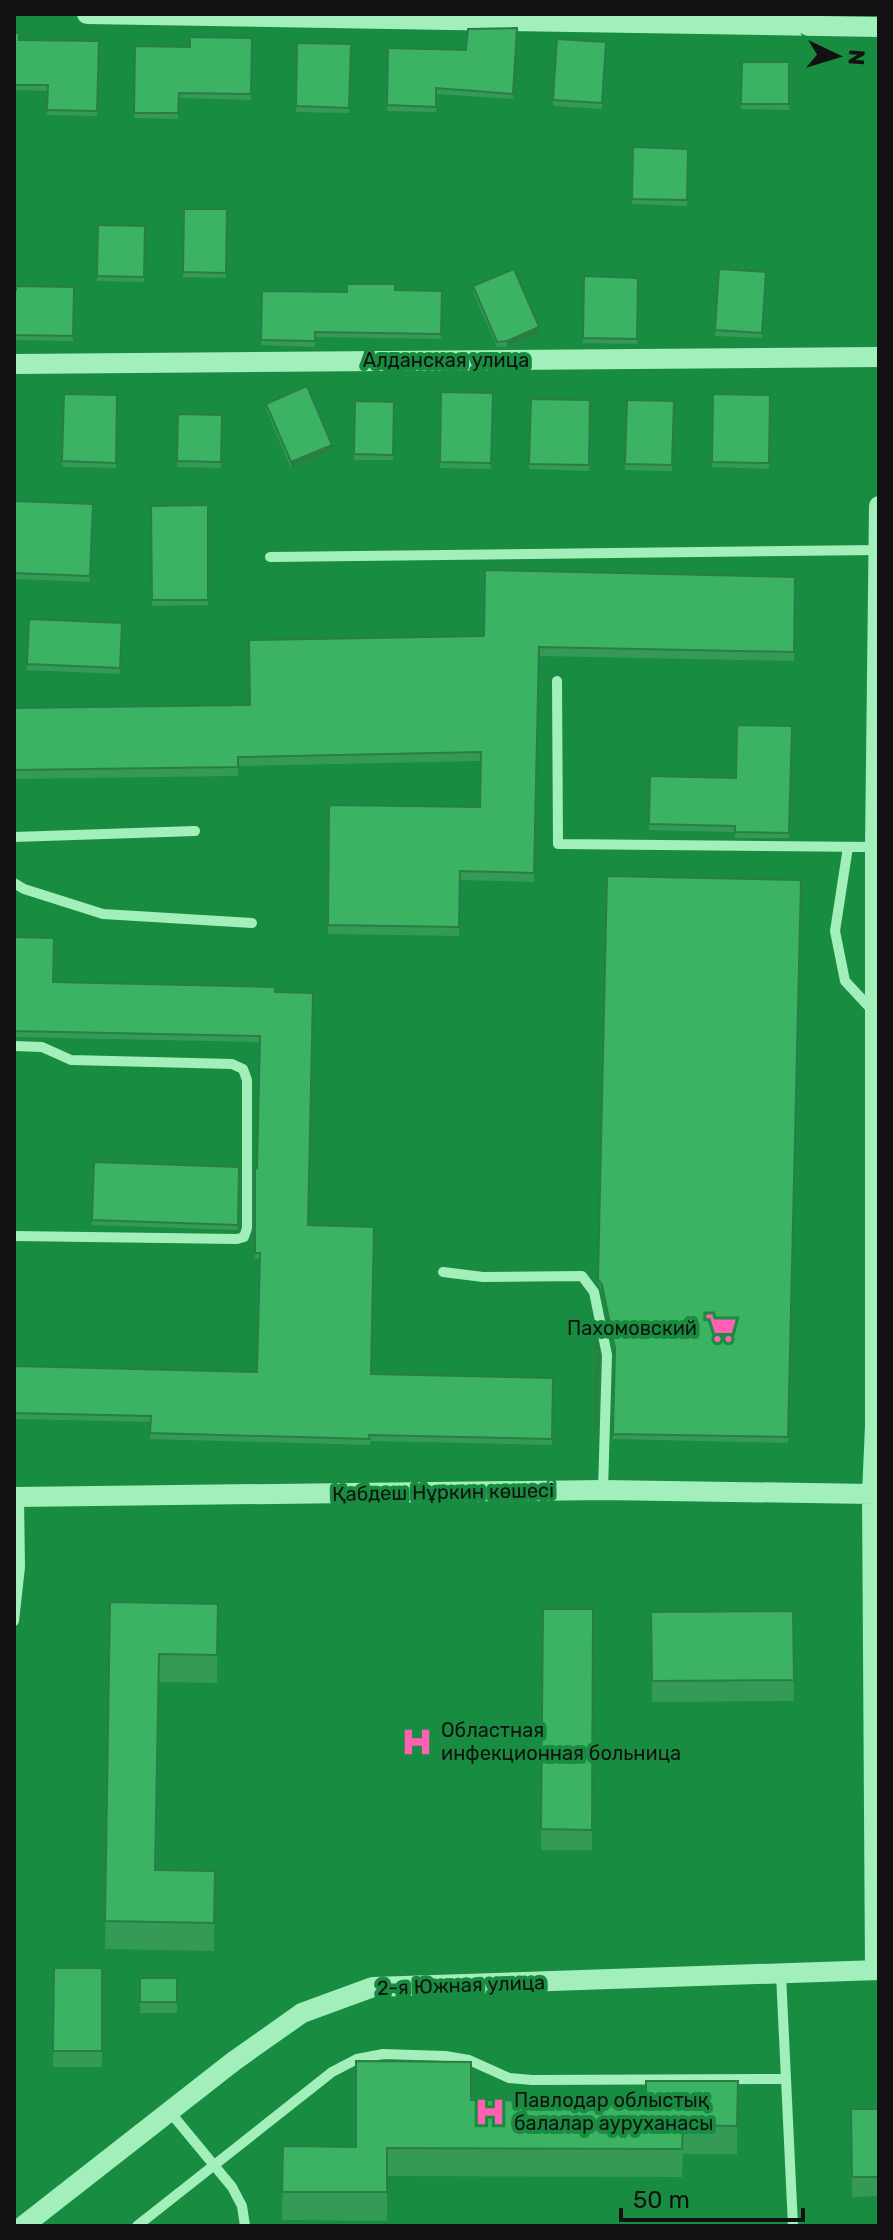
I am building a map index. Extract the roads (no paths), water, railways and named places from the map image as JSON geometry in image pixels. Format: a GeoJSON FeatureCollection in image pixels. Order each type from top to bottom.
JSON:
{"type":"FeatureCollection","features":[{"type":"Feature","properties":{"kind":"street"},"geometry":{"type":"LineString","coordinates":[[87,14],[879,27]]}},
{"type":"Feature","properties":{"kind":"street","name":"Алданская улица"},"geometry":{"type":"LineString","coordinates":[[14,364],[879,357]]}},
{"type":"Feature","properties":{"kind":"street"},"geometry":{"type":"LineString","coordinates":[[877,1970],[875,847],[879,506]]}},
{"type":"Feature","properties":{"kind":"street","name":"Қабдеш Нұркин көшесі"},"geometry":{"type":"LineString","coordinates":[[17,1497],[603,1490],[876,1494]]}},
{"type":"Feature","properties":{"kind":"street","name":"2-я Южная улица"},"geometry":{"type":"LineString","coordinates":[[23,2226],[234,2061],[302,2013],[373,1987],[877,1970]]}},
{"type":"Feature","properties":{"kind":"lane"},"geometry":{"type":"LineString","coordinates":[[270,557],[879,550]]}},
{"type":"Feature","properties":{"kind":"lane"},"geometry":{"type":"LineString","coordinates":[[557,681],[558,844],[875,847]]}},
{"type":"Feature","properties":{"kind":"lane"},"geometry":{"type":"LineString","coordinates":[[14,837],[195,831]]}},
{"type":"Feature","properties":{"kind":"lane"},"geometry":{"type":"LineString","coordinates":[[848,847],[835,931],[845,981],[875,1013]]}},
{"type":"Feature","properties":{"kind":"lane"},"geometry":{"type":"LineString","coordinates":[[14,883],[103,914],[252,923]]}},
{"type":"Feature","properties":{"kind":"lane"},"geometry":{"type":"LineString","coordinates":[[14,1046],[42,1047],[71,1060],[232,1064],[243,1069],[247,1080],[247,1228],[244,1237],[14,1236]]}},
{"type":"Feature","properties":{"kind":"lane"},"geometry":{"type":"LineString","coordinates":[[443,1272],[483,1277],[582,1276],[594,1292],[607,1355],[603,1490]]}},
{"type":"Feature","properties":{"kind":"lane"},"geometry":{"type":"LineString","coordinates":[[14,1621],[20,1567],[17,1497]]}},
{"type":"Feature","properties":{"kind":"lane"},"geometry":{"type":"LineString","coordinates":[[781,1974],[793,2226]]}},
{"type":"Feature","properties":{"kind":"lane"},"geometry":{"type":"LineString","coordinates":[[137,2226],[332,2072],[357,2059],[383,2054],[457,2058],[469,2060],[509,2078],[532,2080],[786,2079]]}},
{"type":"Feature","properties":{"kind":"lane"},"geometry":{"type":"LineString","coordinates":[[170,2112],[232,2187],[242,2206],[245,2226]]}},
{"type":"Feature","properties":{"kind":"place","name":"Пахомовский"},"geometry":{"type":"Point","coordinates":[721,1328]}},
{"type":"Feature","properties":{"kind":"place","name":"Областная инфекционная больница"},"geometry":{"type":"Point","coordinates":[417,1742]}},
{"type":"Feature","properties":{"kind":"place","name":"Павлодар облыстық балалар ауруханасы"},"geometry":{"type":"Point","coordinates":[490,2112]}}]}
